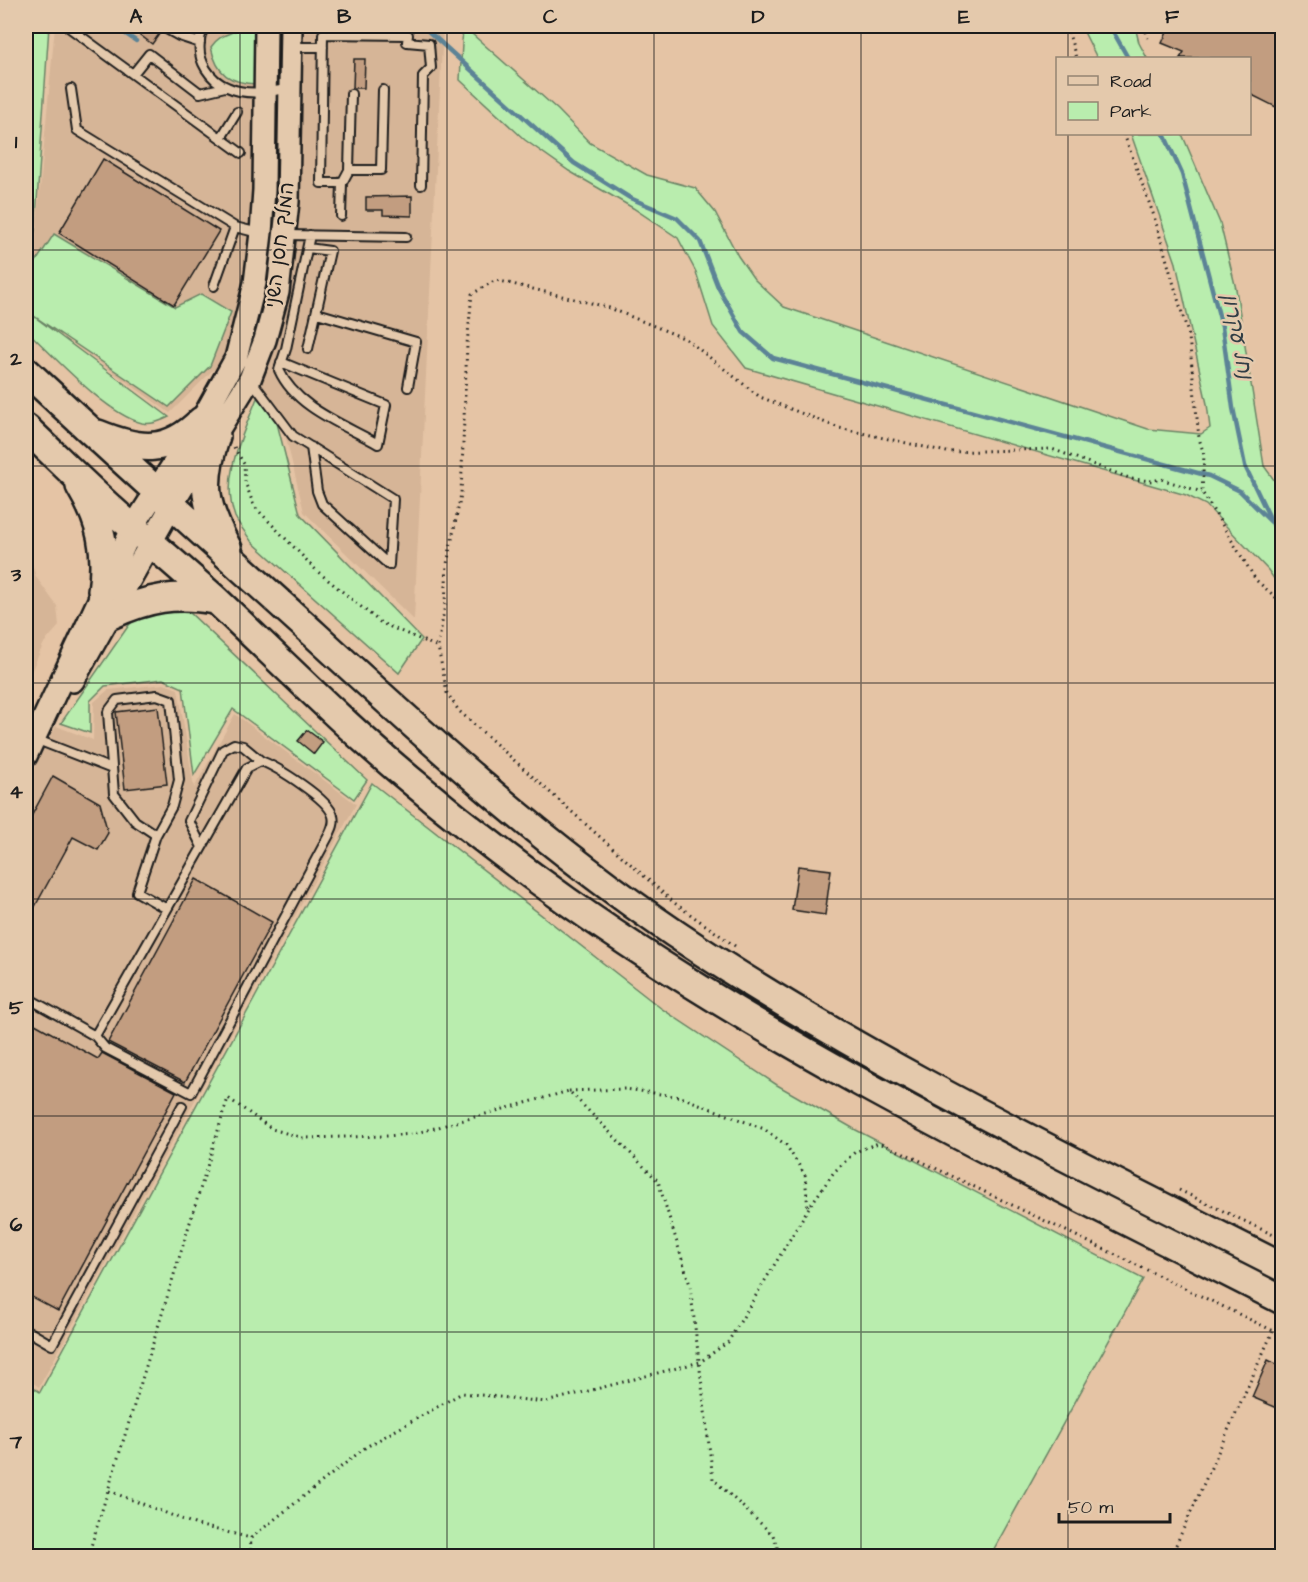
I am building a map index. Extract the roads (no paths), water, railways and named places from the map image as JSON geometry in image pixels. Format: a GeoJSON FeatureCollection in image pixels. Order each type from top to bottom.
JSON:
{"type":"FeatureCollection","features":[{"type":"Feature","properties":{"kind":"highway"},"geometry":{"type":"LineString","coordinates":[[26,371],[87,429],[490,793],[581,866],[674,933],[788,1005],[902,1071],[1282,1267]]}},
{"type":"Feature","properties":{"kind":"highway"},"geometry":{"type":"LineString","coordinates":[[26,428],[349,726],[440,805],[570,903],[666,968],[792,1044],[888,1098],[1282,1300]]}},
{"type":"Feature","properties":{"kind":"highway"},"geometry":{"type":"LineString","coordinates":[[87,429],[113,440],[142,446],[156,446],[171,444],[208,428],[209,456],[206,473],[208,506],[229,551],[242,569]]}},
{"type":"Feature","properties":{"kind":"highway"},"geometry":{"type":"LineString","coordinates":[[61,461],[85,495],[100,532],[105,549],[107,603],[131,606],[160,597],[215,600]]}},
{"type":"Feature","properties":{"kind":"street","name":"המלך חסן השני"},"geometry":{"type":"LineString","coordinates":[[208,428],[236,358],[255,283],[264,190],[266,26]]}},
{"type":"Feature","properties":{"kind":"street","name":"המלך חסן השני"},"geometry":{"type":"LineString","coordinates":[[30,747],[141,534],[208,428],[250,379],[265,340],[278,292],[288,202],[291,26]]}},
{"type":"Feature","properties":{"kind":"lane"},"geometry":{"type":"LineString","coordinates":[[67,26],[240,153]]}},
{"type":"Feature","properties":{"kind":"lane"},"geometry":{"type":"LineString","coordinates":[[161,26],[179,36],[200,43]]}},
{"type":"Feature","properties":{"kind":"lane"},"geometry":{"type":"LineString","coordinates":[[212,26],[204,29],[200,43],[203,65],[213,79],[225,87],[238,91],[266,92],[290,88]]}},
{"type":"Feature","properties":{"kind":"lane"},"geometry":{"type":"LineString","coordinates":[[342,183],[321,183],[323,34],[408,35],[407,42],[429,44],[430,68],[423,76],[422,185]]}},
{"type":"Feature","properties":{"kind":"lane"},"geometry":{"type":"LineString","coordinates":[[291,47],[323,47]]}},
{"type":"Feature","properties":{"kind":"lane"},"geometry":{"type":"LineString","coordinates":[[133,74],[149,54],[200,93],[225,87]]}},
{"type":"Feature","properties":{"kind":"lane"},"geometry":{"type":"LineString","coordinates":[[71,89],[77,130],[235,227],[261,233]]}},
{"type":"Feature","properties":{"kind":"lane"},"geometry":{"type":"LineString","coordinates":[[349,170],[381,170],[383,90]]}},
{"type":"Feature","properties":{"kind":"lane"},"geometry":{"type":"LineString","coordinates":[[341,216],[342,183],[349,170],[351,94]]}},
{"type":"Feature","properties":{"kind":"lane"},"geometry":{"type":"LineString","coordinates":[[221,138],[237,112]]}},
{"type":"Feature","properties":{"kind":"lane"},"geometry":{"type":"LineString","coordinates":[[214,286],[235,227]]}},
{"type":"Feature","properties":{"kind":"lane"},"geometry":{"type":"LineString","coordinates":[[284,235],[406,237]]}},
{"type":"Feature","properties":{"kind":"lane"},"geometry":{"type":"LineString","coordinates":[[281,362],[386,405],[378,444],[308,406],[285,385],[279,370],[310,235]]}},
{"type":"Feature","properties":{"kind":"lane"},"geometry":{"type":"LineString","coordinates":[[308,248],[330,251],[308,349]]}},
{"type":"Feature","properties":{"kind":"lane"},"geometry":{"type":"LineString","coordinates":[[317,313],[416,342],[408,387]]}},
{"type":"Feature","properties":{"kind":"lane"},"geometry":{"type":"LineString","coordinates":[[250,379],[293,436],[311,447],[393,499],[389,565],[322,504],[317,491],[311,447]]}},
{"type":"Feature","properties":{"kind":"lane"},"geometry":{"type":"LineString","coordinates":[[156,835],[135,821],[114,794],[108,712],[117,700],[157,695],[171,700],[179,780],[172,806],[156,835],[137,892],[167,909]]}},
{"type":"Feature","properties":{"kind":"lane"},"geometry":{"type":"LineString","coordinates":[[26,997],[95,1035],[105,1048],[191,1093],[329,835],[334,823],[333,814],[324,802],[275,766],[261,761],[243,746],[234,744],[223,750],[189,821],[202,847]]}},
{"type":"Feature","properties":{"kind":"lane"},"geometry":{"type":"LineString","coordinates":[[30,747],[112,769]]}},
{"type":"Feature","properties":{"kind":"lane"},"geometry":{"type":"LineString","coordinates":[[95,1035],[247,768],[261,761]]}},
{"type":"Feature","properties":{"kind":"lane"},"geometry":{"type":"LineString","coordinates":[[26,1330],[52,1345],[182,1106]]}},
{"type":"Feature","properties":{"kind":"waterway"},"geometry":{"type":"LineString","coordinates":[[114,26],[136,41]]}},
{"type":"Feature","properties":{"kind":"waterway","name":"נחל עקרון"},"geometry":{"type":"LineString","coordinates":[[1110,26],[1127,57]]}},
{"type":"Feature","properties":{"kind":"waterway"},"geometry":{"type":"LineString","coordinates":[[427,30],[574,163],[630,198],[677,218],[700,241],[718,287],[743,332],[773,358],[1209,476],[1240,491],[1271,522]]}},
{"type":"Feature","properties":{"kind":"waterway","name":"נחל עקרון"},"geometry":{"type":"LineString","coordinates":[[1164,135],[1182,174],[1222,327],[1233,408],[1245,466],[1282,543]]}}]}
